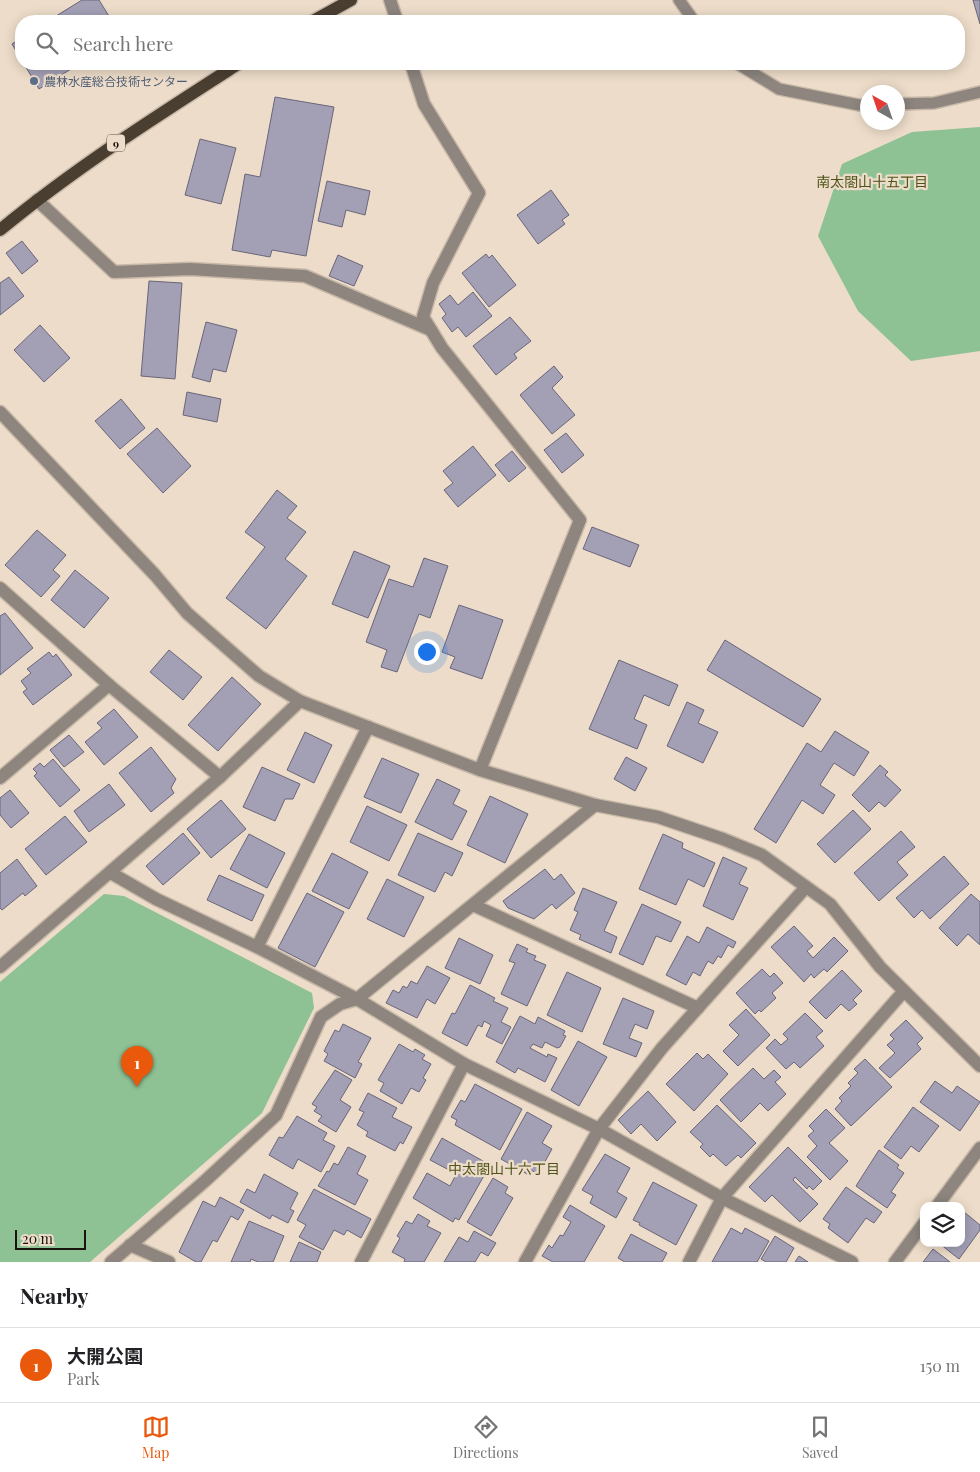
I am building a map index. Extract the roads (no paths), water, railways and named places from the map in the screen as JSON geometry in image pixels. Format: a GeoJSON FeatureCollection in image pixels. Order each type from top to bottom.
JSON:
{"type":"FeatureCollection","features":[{"type":"Feature","properties":{"kind":"main road"},"geometry":{"type":"LineString","coordinates":[[325,15],[351,0]]}},
{"type":"Feature","properties":{"kind":"main road","name":"9"},"geometry":{"type":"LineString","coordinates":[[0,230],[36,200],[115,144],[229,70]]}},
{"type":"Feature","properties":{"kind":"street"},"geometry":{"type":"LineString","coordinates":[[390,0],[395,15]]}},
{"type":"Feature","properties":{"kind":"street"},"geometry":{"type":"LineString","coordinates":[[413,70],[424,104],[479,193],[433,283],[423,317],[442,348],[580,520],[480,770]]}},
{"type":"Feature","properties":{"kind":"street"},"geometry":{"type":"LineString","coordinates":[[36,200],[114,272],[190,269],[305,276],[431,330]]}},
{"type":"Feature","properties":{"kind":"street"},"geometry":{"type":"LineString","coordinates":[[0,412],[155,575],[187,613],[259,676],[300,701],[480,770],[594,805],[658,817],[723,838],[762,854],[830,904],[880,967],[980,1066]]}},
{"type":"Feature","properties":{"kind":"street"},"geometry":{"type":"LineString","coordinates":[[2,594],[220,777]]}},
{"type":"Feature","properties":{"kind":"street"},"geometry":{"type":"LineString","coordinates":[[0,778],[109,685]]}},
{"type":"Feature","properties":{"kind":"street"},"geometry":{"type":"LineString","coordinates":[[0,967],[220,777],[300,701]]}},
{"type":"Feature","properties":{"kind":"street"},"geometry":{"type":"LineString","coordinates":[[257,947],[368,727]]}},
{"type":"Feature","properties":{"kind":"street"},"geometry":{"type":"LineString","coordinates":[[111,1262],[276,1115],[321,1017],[340,1004],[357,999],[594,805]]}},
{"type":"Feature","properties":{"kind":"street"},"geometry":{"type":"LineString","coordinates":[[111,873],[156,899],[257,947],[357,999],[464,1064],[599,1128],[722,1198],[852,1262]]}},
{"type":"Feature","properties":{"kind":"street"},"geometry":{"type":"LineString","coordinates":[[525,1262],[599,1128],[662,1048],[806,886]]}},
{"type":"Feature","properties":{"kind":"street"},"geometry":{"type":"LineString","coordinates":[[473,905],[698,1008]]}},
{"type":"Feature","properties":{"kind":"street"},"geometry":{"type":"LineString","coordinates":[[689,1262],[722,1198],[904,991]]}},
{"type":"Feature","properties":{"kind":"street"},"geometry":{"type":"LineString","coordinates":[[361,1262],[464,1064]]}},
{"type":"Feature","properties":{"kind":"street"},"geometry":{"type":"LineString","coordinates":[[940,1202],[980,1148]]}},
{"type":"Feature","properties":{"kind":"street"},"geometry":{"type":"LineString","coordinates":[[895,1262],[920,1228]]}},
{"type":"Feature","properties":{"kind":"street"},"geometry":{"type":"LineString","coordinates":[[130,1245],[169,1262]]}},
{"type":"Feature","properties":{"kind":"lane"},"geometry":{"type":"LineString","coordinates":[[679,0],[690,15]]}},
{"type":"Feature","properties":{"kind":"lane"},"geometry":{"type":"LineString","coordinates":[[748,70],[779,89],[860,105]]}},
{"type":"Feature","properties":{"kind":"lane"},"geometry":{"type":"LineString","coordinates":[[905,104],[934,103],[980,92]]}},
{"type":"Feature","properties":{"kind":"place","name":"農林水産総合技術センター"},"geometry":{"type":"Point","coordinates":[34,81]}},
{"type":"Feature","properties":{"kind":"place","name":"大開公園"},"geometry":{"type":"Point","coordinates":[137,1087]}},
{"type":"Feature","properties":{"kind":"district","name":"南太閤山十五丁目"},"geometry":{"type":"Point","coordinates":[872,181]}},
{"type":"Feature","properties":{"kind":"district","name":"中太閤山十六丁目"},"geometry":{"type":"Point","coordinates":[504,1168]}}]}
